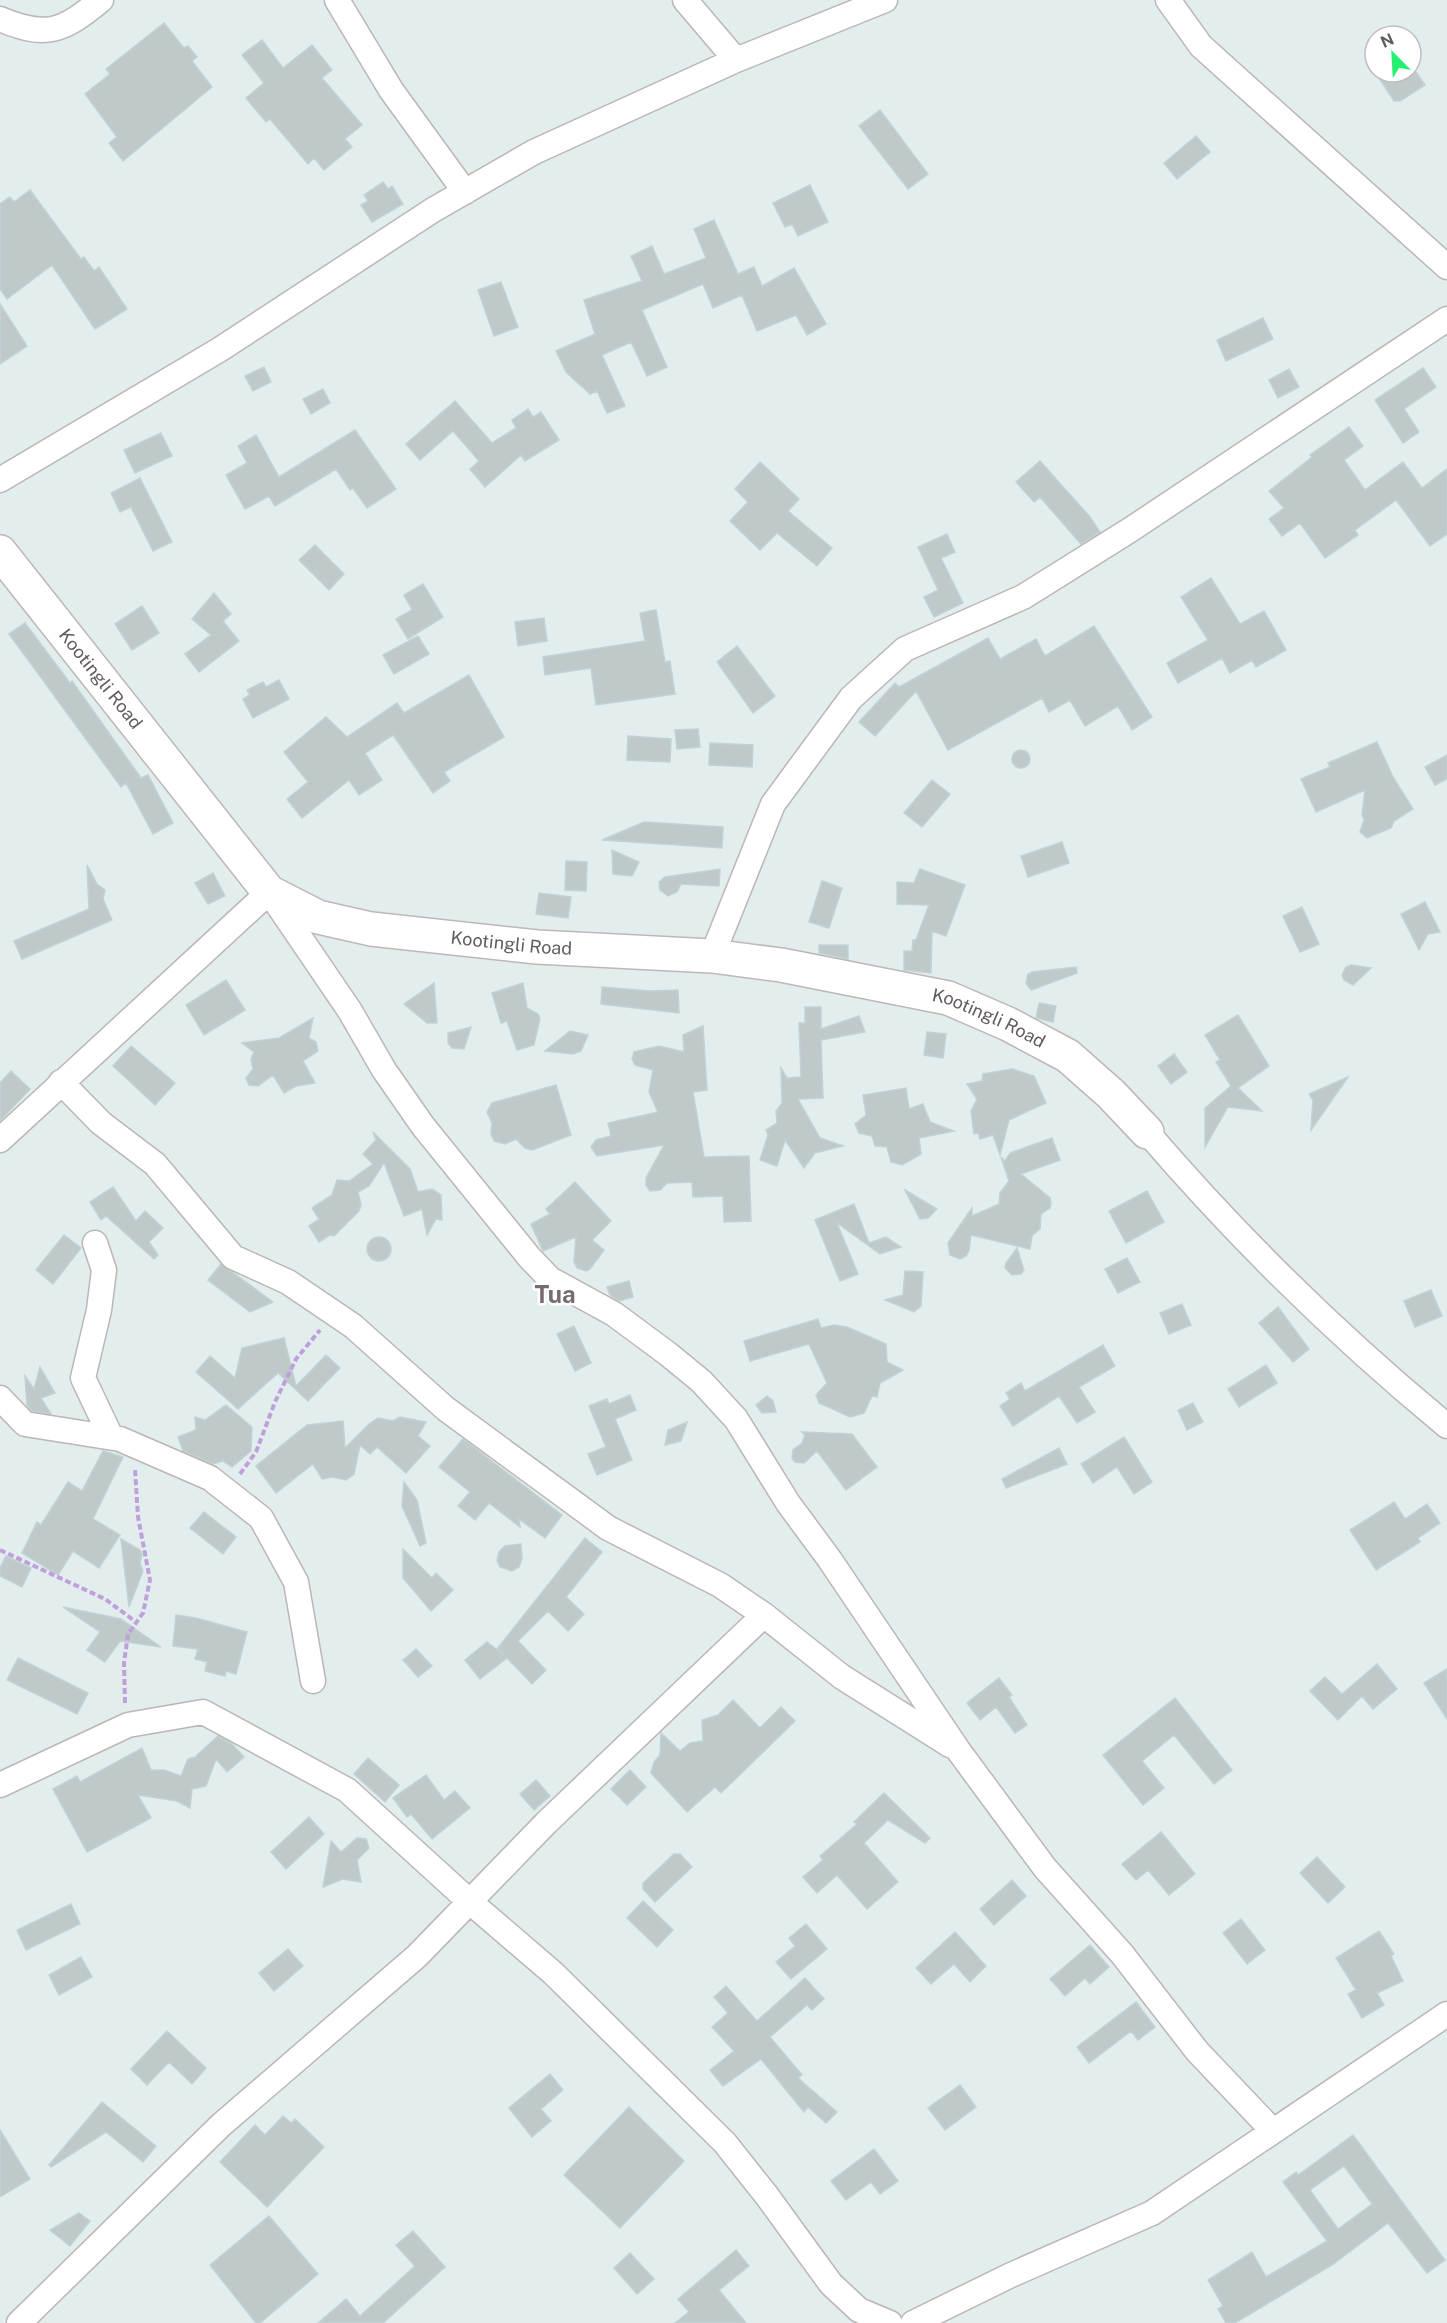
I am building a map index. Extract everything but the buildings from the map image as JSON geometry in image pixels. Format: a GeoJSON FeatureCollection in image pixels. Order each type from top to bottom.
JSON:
{"type":"FeatureCollection","features":[{"type":"Feature","properties":{"kind":"street"},"geometry":{"type":"LineString","coordinates":[[0,19],[26,30],[56,30],[101,0]]}},
{"type":"Feature","properties":{"kind":"street"},"geometry":{"type":"LineString","coordinates":[[337,0],[391,90],[465,192]]}},
{"type":"Feature","properties":{"kind":"street"},"geometry":{"type":"LineString","coordinates":[[685,0],[736,60]]}},
{"type":"Feature","properties":{"kind":"street"},"geometry":{"type":"LineString","coordinates":[[0,480],[219,350],[465,192],[534,152],[736,60],[885,0]]}},
{"type":"Feature","properties":{"kind":"street"},"geometry":{"type":"LineString","coordinates":[[1168,0],[1201,46],[1447,267]]}},
{"type":"Feature","properties":{"kind":"street"},"geometry":{"type":"LineString","coordinates":[[712,956],[773,804],[851,698],[905,649],[1023,597],[1131,530],[1447,319]]}},
{"type":"Feature","properties":{"kind":"street","name":"Kootingli Road"},"geometry":{"type":"LineString","coordinates":[[0,552],[268,892],[318,917],[371,929],[537,947],[712,956],[781,965],[948,998],[1008,1024],[1068,1056],[1111,1094],[1147,1132]]}},
{"type":"Feature","properties":{"kind":"street"},"geometry":{"type":"LineString","coordinates":[[0,1140],[268,892],[350,1011],[384,1070],[423,1126],[529,1257],[550,1279],[614,1314],[668,1354],[701,1381],[736,1419],[788,1503],[830,1560],[958,1750],[1045,1869],[1122,1954],[1197,2051],[1272,2130]]}},
{"type":"Feature","properties":{"kind":"street"},"geometry":{"type":"LineString","coordinates":[[61,1082],[101,1123],[155,1164],[233,1257],[288,1282],[353,1326],[446,1409],[608,1528],[720,1585],[764,1615],[842,1677],[958,1750]]}},
{"type":"Feature","properties":{"kind":"street"},"geometry":{"type":"LineString","coordinates":[[1147,1132],[1210,1205],[1265,1261],[1443,1417]]}},
{"type":"Feature","properties":{"kind":"street"},"geometry":{"type":"LineString","coordinates":[[95,1243],[104,1270],[99,1310],[83,1378],[116,1438]]}},
{"type":"Feature","properties":{"kind":"street"},"geometry":{"type":"LineString","coordinates":[[0,1398],[25,1424],[116,1438],[210,1478],[261,1518],[296,1582],[314,1681]]}},
{"type":"Feature","properties":{"kind":"street"},"geometry":{"type":"LineString","coordinates":[[19,2323],[221,2125],[417,1956],[562,1807],[764,1615]]}},
{"type":"Feature","properties":{"kind":"street"},"geometry":{"type":"LineString","coordinates":[[0,1785],[128,1725],[203,1712],[298,1761],[347,1790],[469,1901],[553,1973],[724,2144],[767,2196],[831,2284],[859,2310],[890,2323]]}},
{"type":"Feature","properties":{"kind":"street"},"geometry":{"type":"LineString","coordinates":[[913,2323],[1011,2275],[1152,2213],[1447,2013]]}},
{"type":"Feature","properties":{"kind":"path"},"geometry":{"type":"LineString","coordinates":[[227,1491],[256,1452],[275,1402],[296,1359],[334,1313]]}},
{"type":"Feature","properties":{"kind":"path"},"geometry":{"type":"LineString","coordinates":[[116,1438],[136,1470],[138,1517],[150,1580],[143,1613],[128,1634],[124,1663],[128,1725]]}},
{"type":"Feature","properties":{"kind":"path"},"geometry":{"type":"LineString","coordinates":[[0,1550],[105,1599],[136,1622]]}},
{"type":"Feature","properties":{"kind":"district","name":"Tua"},"geometry":{"type":"Point","coordinates":[555,1295]}}]}
